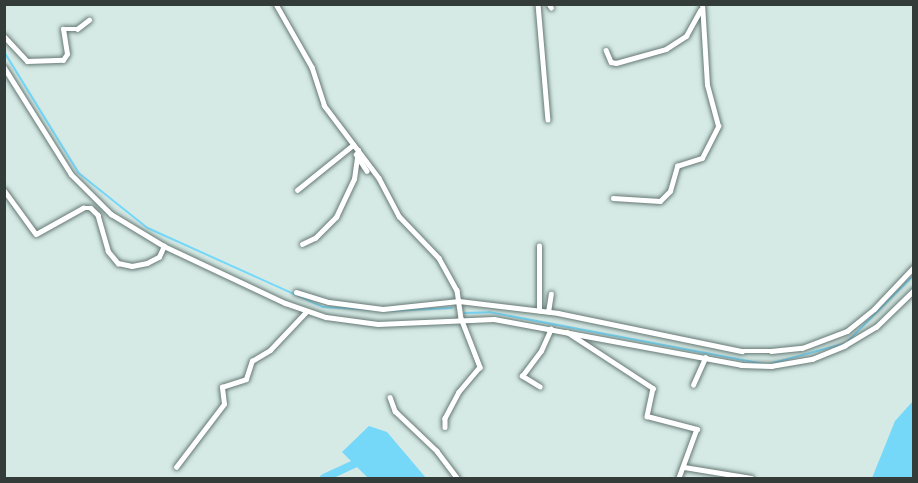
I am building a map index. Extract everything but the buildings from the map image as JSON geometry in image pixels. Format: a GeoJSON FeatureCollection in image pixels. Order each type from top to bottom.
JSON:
{"type":"FeatureCollection","features":[{"type":"Feature","properties":{"kind":"street"},"geometry":{"type":"LineString","coordinates":[[276,4],[312,67],[324,105],[353,145],[367,171]]}},
{"type":"Feature","properties":{"kind":"street"},"geometry":{"type":"LineString","coordinates":[[538,4],[548,120]]}},
{"type":"Feature","properties":{"kind":"street"},"geometry":{"type":"LineString","coordinates":[[606,50],[611,62],[616,63],[666,49],[686,36],[701,5]]}},
{"type":"Feature","properties":{"kind":"street"},"geometry":{"type":"LineString","coordinates":[[613,198],[660,201],[670,191],[677,166],[702,158],[718,126],[707,85],[701,5]]}},
{"type":"Feature","properties":{"kind":"street"},"geometry":{"type":"LineString","coordinates":[[4,36],[27,61],[63,60],[67,54],[63,29],[77,29],[89,21]]}},
{"type":"Feature","properties":{"kind":"street"},"geometry":{"type":"LineString","coordinates":[[4,67],[63,163],[82,186],[131,229],[306,312],[374,324],[461,318],[503,320],[758,367],[812,359],[866,334],[914,290]]}},
{"type":"Feature","properties":{"kind":"street"},"geometry":{"type":"LineString","coordinates":[[297,190],[353,145]]}},
{"type":"Feature","properties":{"kind":"street"},"geometry":{"type":"LineString","coordinates":[[302,244],[315,238],[336,217],[354,179],[357,152]]}},
{"type":"Feature","properties":{"kind":"street"},"geometry":{"type":"LineString","coordinates":[[357,152],[379,178],[399,216],[439,258],[459,301],[461,318],[480,367],[459,392],[445,418],[445,427]]}},
{"type":"Feature","properties":{"kind":"street"},"geometry":{"type":"LineString","coordinates":[[4,190],[36,234],[83,208],[91,208],[98,215],[108,251],[118,263],[132,266],[147,263],[159,257],[164,246]]}},
{"type":"Feature","properties":{"kind":"street"},"geometry":{"type":"LineString","coordinates":[[539,311],[540,246]]}},
{"type":"Feature","properties":{"kind":"street"},"geometry":{"type":"LineString","coordinates":[[296,292],[329,302],[383,309],[459,301],[548,312],[742,351],[786,350],[847,331],[868,315],[914,267]]}},
{"type":"Feature","properties":{"kind":"street"},"geometry":{"type":"LineString","coordinates":[[548,312],[551,294]]}},
{"type":"Feature","properties":{"kind":"street"},"geometry":{"type":"LineString","coordinates":[[176,467],[224,404],[222,387],[246,380],[252,361],[270,350],[306,312]]}},
{"type":"Feature","properties":{"kind":"street"},"geometry":{"type":"LineString","coordinates":[[540,387],[522,376],[541,351],[551,329]]}},
{"type":"Feature","properties":{"kind":"street"},"geometry":{"type":"LineString","coordinates":[[567,332],[654,388],[647,416],[697,429],[679,478]]}},
{"type":"Feature","properties":{"kind":"street"},"geometry":{"type":"LineString","coordinates":[[693,385],[705,358]]}},
{"type":"Feature","properties":{"kind":"street"},"geometry":{"type":"LineString","coordinates":[[390,397],[395,411],[437,451],[457,478]]}},
{"type":"Feature","properties":{"kind":"street"},"geometry":{"type":"LineString","coordinates":[[684,467],[751,478]]}},
{"type":"Feature","properties":{"kind":"water"},"geometry":{"type":"Polygon","coordinates":[[[913,401],[913,478],[872,478],[895,421],[913,401]]]}},
{"type":"Feature","properties":{"kind":"water"},"geometry":{"type":"Polygon","coordinates":[[[369,426],[387,432],[426,478],[368,478],[342,452],[369,426]]]}},
{"type":"Feature","properties":{"kind":"waterway"},"geometry":{"type":"LineString","coordinates":[[4,51],[79,173],[148,228],[323,307],[376,310]]}},
{"type":"Feature","properties":{"kind":"waterway"},"geometry":{"type":"LineString","coordinates":[[848,341],[914,275]]}},
{"type":"Feature","properties":{"kind":"waterway"},"geometry":{"type":"LineString","coordinates":[[387,311],[452,308]]}},
{"type":"Feature","properties":{"kind":"waterway"},"geometry":{"type":"LineString","coordinates":[[465,313],[489,312],[765,364]]}},
{"type":"Feature","properties":{"kind":"waterway"},"geometry":{"type":"LineString","coordinates":[[773,363],[843,344]]}},
{"type":"Feature","properties":{"kind":"waterway"},"geometry":{"type":"LineString","coordinates":[[324,478],[363,460]]}}]}
